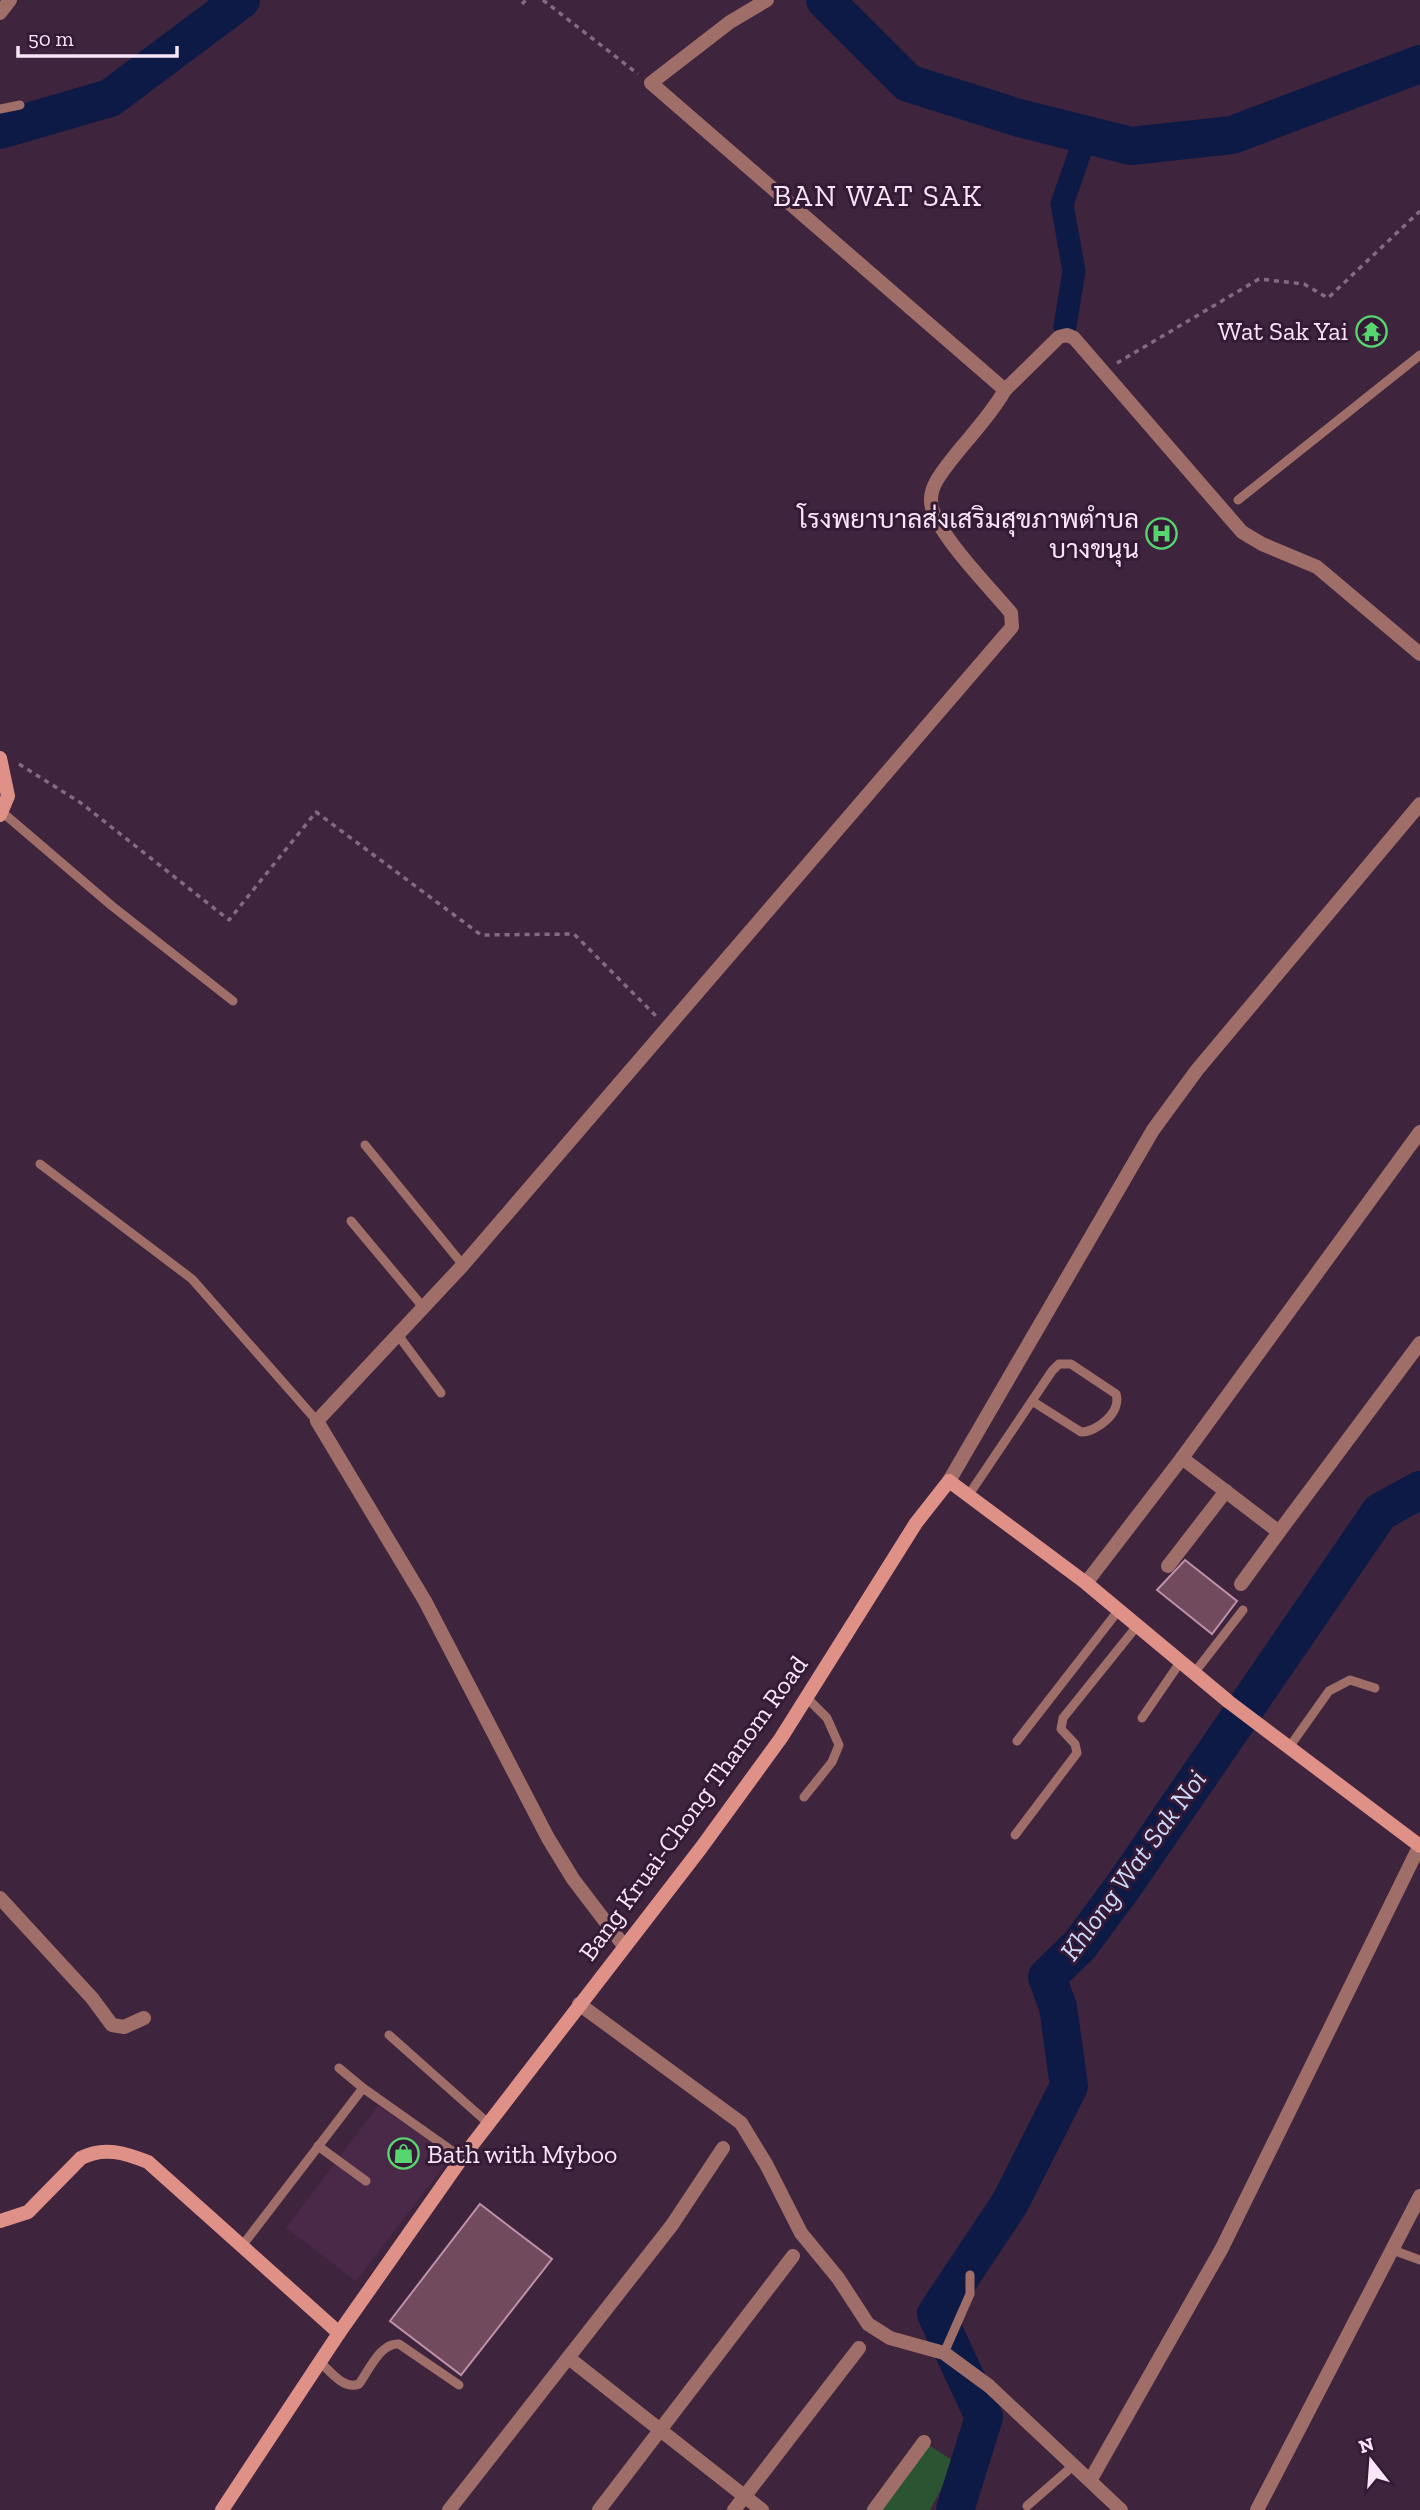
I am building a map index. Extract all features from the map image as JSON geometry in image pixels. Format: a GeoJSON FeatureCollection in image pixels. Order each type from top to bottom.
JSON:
{"type":"FeatureCollection","features":[{"type":"Feature","properties":{"kind":"street"},"geometry":{"type":"LineString","coordinates":[[0,13],[9,0]]}},
{"type":"Feature","properties":{"kind":"street"},"geometry":{"type":"LineString","coordinates":[[767,0],[730,22],[651,83],[1005,390]]}},
{"type":"Feature","properties":{"kind":"street"},"geometry":{"type":"LineString","coordinates":[[624,1946],[573,1879],[548,1838],[425,1601],[317,1421],[463,1265],[1012,627],[1011,613],[945,532],[933,512],[930,498],[937,480],[990,417],[1005,390],[1059,337],[1067,335],[1074,338],[1242,532],[1317,567],[1420,654]]}},
{"type":"Feature","properties":{"kind":"street"},"geometry":{"type":"LineString","coordinates":[[1,814],[8,796],[6,758]]}},
{"type":"Feature","properties":{"kind":"street"},"geometry":{"type":"LineString","coordinates":[[1091,2479],[1211,2269],[1420,1846],[1230,1702],[1086,1583],[950,1480],[1153,1130],[1197,1070],[1420,804]]}},
{"type":"Feature","properties":{"kind":"street"},"geometry":{"type":"LineString","coordinates":[[1086,1583],[1182,1458],[1420,1132]]}},
{"type":"Feature","properties":{"kind":"street"},"geometry":{"type":"LineString","coordinates":[[1241,1584],[1420,1343]]}},
{"type":"Feature","properties":{"kind":"street"},"geometry":{"type":"LineString","coordinates":[[1182,1458],[1279,1532]]}},
{"type":"Feature","properties":{"kind":"street","name":"Bang Kruai-Chong Thanom Road"},"geometry":{"type":"LineString","coordinates":[[222,2510],[339,2333],[462,2158],[701,1848],[808,1699],[916,1523],[950,1480]]}},
{"type":"Feature","properties":{"kind":"street"},"geometry":{"type":"LineString","coordinates":[[1168,1566],[1226,1491]]}},
{"type":"Feature","properties":{"kind":"street"},"geometry":{"type":"LineString","coordinates":[[0,1898],[92,1998],[112,2025],[124,2027],[144,2018]]}},
{"type":"Feature","properties":{"kind":"street"},"geometry":{"type":"LineString","coordinates":[[579,2004],[741,2123],[766,2164],[801,2233],[838,2278],[868,2324],[890,2338],[944,2353],[989,2386],[1121,2510]]}},
{"type":"Feature","properties":{"kind":"street"},"geometry":{"type":"LineString","coordinates":[[449,2510],[673,2225],[723,2148]]}},
{"type":"Feature","properties":{"kind":"street"},"geometry":{"type":"LineString","coordinates":[[0,2221],[28,2213],[81,2158],[92,2152],[124,2152],[148,2162],[339,2333]]}},
{"type":"Feature","properties":{"kind":"street"},"geometry":{"type":"LineString","coordinates":[[1257,2510],[1390,2249],[1420,2196]]}},
{"type":"Feature","properties":{"kind":"street"},"geometry":{"type":"LineString","coordinates":[[599,2510],[793,2256]]}},
{"type":"Feature","properties":{"kind":"street"},"geometry":{"type":"LineString","coordinates":[[734,2510],[859,2348]]}},
{"type":"Feature","properties":{"kind":"street"},"geometry":{"type":"LineString","coordinates":[[570,2359],[762,2510]]}},
{"type":"Feature","properties":{"kind":"street"},"geometry":{"type":"LineString","coordinates":[[874,2510],[924,2442]]}},
{"type":"Feature","properties":{"kind":"lane"},"geometry":{"type":"LineString","coordinates":[[0,109],[20,105]]}},
{"type":"Feature","properties":{"kind":"lane"},"geometry":{"type":"LineString","coordinates":[[1238,500],[1420,355]]}},
{"type":"Feature","properties":{"kind":"lane"},"geometry":{"type":"LineString","coordinates":[[1,814],[233,1001]]}},
{"type":"Feature","properties":{"kind":"lane"},"geometry":{"type":"LineString","coordinates":[[365,1145],[463,1265]]}},
{"type":"Feature","properties":{"kind":"lane"},"geometry":{"type":"LineString","coordinates":[[40,1164],[192,1279],[317,1421]]}},
{"type":"Feature","properties":{"kind":"lane"},"geometry":{"type":"LineString","coordinates":[[352,1221],[423,1307]]}},
{"type":"Feature","properties":{"kind":"lane"},"geometry":{"type":"LineString","coordinates":[[398,1335],[440,1393]]}},
{"type":"Feature","properties":{"kind":"lane"},"geometry":{"type":"LineString","coordinates":[[970,1493],[1032,1401],[1059,1364],[1071,1364],[1116,1394],[1118,1401],[1117,1408],[1095,1431],[1081,1432],[1032,1401]]}},
{"type":"Feature","properties":{"kind":"lane"},"geometry":{"type":"LineString","coordinates":[[1195,1672],[1243,1610]]}},
{"type":"Feature","properties":{"kind":"lane"},"geometry":{"type":"LineString","coordinates":[[1017,1741],[1118,1611]]}},
{"type":"Feature","properties":{"kind":"lane"},"geometry":{"type":"LineString","coordinates":[[1015,1835],[1077,1753],[1075,1744],[1061,1729],[1063,1718],[1138,1626]]}},
{"type":"Feature","properties":{"kind":"lane"},"geometry":{"type":"LineString","coordinates":[[1142,1718],[1181,1661]]}},
{"type":"Feature","properties":{"kind":"lane"},"geometry":{"type":"LineString","coordinates":[[1290,1746],[1329,1691],[1350,1680],[1375,1688]]}},
{"type":"Feature","properties":{"kind":"lane"},"geometry":{"type":"LineString","coordinates":[[804,1797],[832,1762],[839,1745],[827,1718],[808,1699]]}},
{"type":"Feature","properties":{"kind":"lane"},"geometry":{"type":"LineString","coordinates":[[389,2035],[488,2123]]}},
{"type":"Feature","properties":{"kind":"lane"},"geometry":{"type":"LineString","coordinates":[[339,2068],[462,2158]]}},
{"type":"Feature","properties":{"kind":"lane"},"geometry":{"type":"LineString","coordinates":[[242,2246],[363,2088]]}},
{"type":"Feature","properties":{"kind":"lane"},"geometry":{"type":"LineString","coordinates":[[318,2146],[366,2181]]}},
{"type":"Feature","properties":{"kind":"lane"},"geometry":{"type":"LineString","coordinates":[[1390,2249],[1420,2260]]}},
{"type":"Feature","properties":{"kind":"lane"},"geometry":{"type":"LineString","coordinates":[[944,2353],[970,2294],[970,2275]]}},
{"type":"Feature","properties":{"kind":"lane"},"geometry":{"type":"LineString","coordinates":[[320,2362],[346,2385],[353,2386],[359,2384],[385,2348],[393,2343],[400,2344],[459,2385]]}},
{"type":"Feature","properties":{"kind":"lane"},"geometry":{"type":"LineString","coordinates":[[1027,2506],[1074,2465]]}},
{"type":"Feature","properties":{"kind":"path"},"geometry":{"type":"LineString","coordinates":[[543,0],[651,83]]}},
{"type":"Feature","properties":{"kind":"path"},"geometry":{"type":"LineString","coordinates":[[1105,374],[1117,362],[1259,279],[1304,284],[1328,298],[1420,211]]}},
{"type":"Feature","properties":{"kind":"path"},"geometry":{"type":"LineString","coordinates":[[6,758],[81,803],[229,920],[316,812],[481,935],[574,934],[668,1028]]}},
{"type":"Feature","properties":{"kind":"shaded area"},"geometry":{"type":"Polygon","coordinates":[[[378,2106],[452,2156],[356,2281],[286,2228],[378,2106]]]}},
{"type":"Feature","properties":{"kind":"green space"},"geometry":{"type":"Polygon","coordinates":[[[924,2442],[955,2462],[930,2510],[866,2510],[924,2442]]]}},
{"type":"Feature","properties":{"kind":"building"},"geometry":{"type":"Polygon","coordinates":[[[1185,1560],[1237,1601],[1212,1634],[1157,1590],[1185,1560]]]}},
{"type":"Feature","properties":{"kind":"building"},"geometry":{"type":"Polygon","coordinates":[[[480,2204],[552,2259],[461,2375],[390,2321],[480,2204]]]}},
{"type":"Feature","properties":{"kind":"waterway"},"geometry":{"type":"LineString","coordinates":[[0,130],[110,98],[241,0]]}},
{"type":"Feature","properties":{"kind":"waterway"},"geometry":{"type":"LineString","coordinates":[[825,0],[908,83],[1019,118],[1131,146],[1232,135],[1420,64]]}},
{"type":"Feature","properties":{"kind":"waterway"},"geometry":{"type":"LineString","coordinates":[[1065,326],[1074,271],[1062,204],[1086,135]]}},
{"type":"Feature","properties":{"kind":"waterway","name":"Khlong Wat Sak Noi"},"geometry":{"type":"LineString","coordinates":[[955,2510],[984,2417],[936,2314],[1010,2203],[1069,2086],[1058,2007],[1047,1977],[1080,1945],[1125,1884],[1380,1512],[1420,1490]]}},
{"type":"Feature","properties":{"kind":"place","name":"Wat Sak Yai"},"geometry":{"type":"Point","coordinates":[1371,331]}},
{"type":"Feature","properties":{"kind":"place","name":"โรงพยาบาลส่งเสริมสุขภาพตำบล บางขนุน"},"geometry":{"type":"Point","coordinates":[1162,534]}},
{"type":"Feature","properties":{"kind":"place","name":"Bath with Myboo"},"geometry":{"type":"Point","coordinates":[404,2154]}},
{"type":"Feature","properties":{"kind":"district","name":"BAN WAT SAK"},"geometry":{"type":"Point","coordinates":[878,196]}}]}
